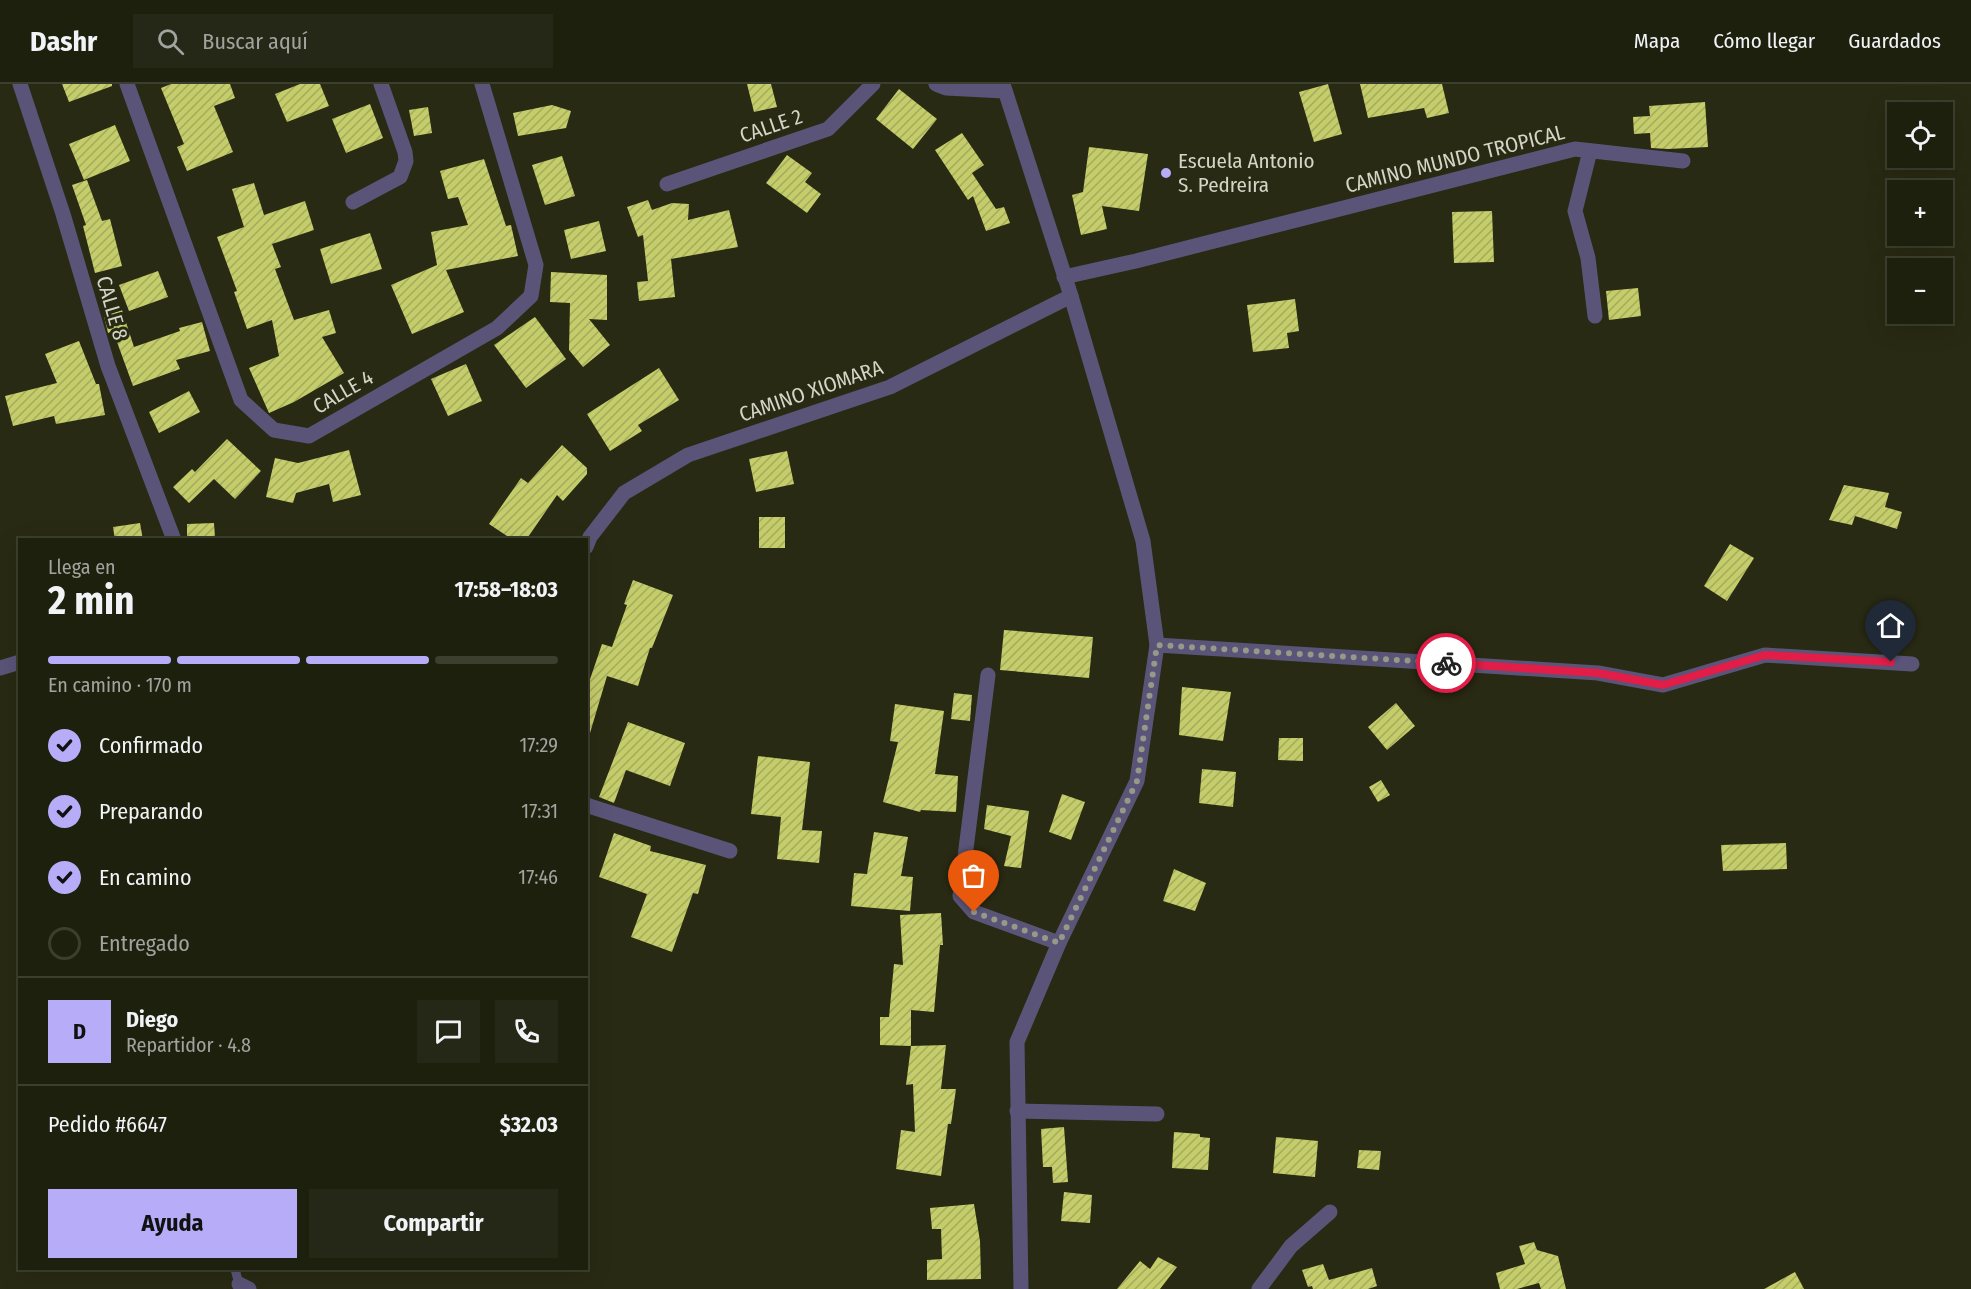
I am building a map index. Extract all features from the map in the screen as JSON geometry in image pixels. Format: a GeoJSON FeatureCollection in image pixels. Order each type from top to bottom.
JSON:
{"type":"FeatureCollection","features":[{"type":"Feature","properties":{"kind":"street","name":"CALLE 8"},"geometry":{"type":"LineString","coordinates":[[20,84],[63,214],[108,366],[173,538]]}},
{"type":"Feature","properties":{"kind":"street","name":"CALLE 4"},"geometry":{"type":"LineString","coordinates":[[127,84],[241,400],[274,430],[309,436],[497,328],[531,296],[536,265],[482,84]]}},
{"type":"Feature","properties":{"kind":"street"},"geometry":{"type":"LineString","coordinates":[[353,202],[399,177],[406,161],[405,152],[381,84]]}},
{"type":"Feature","properties":{"kind":"street","name":"CALLE 2"},"geometry":{"type":"LineString","coordinates":[[667,184],[828,129],[873,84]]}},
{"type":"Feature","properties":{"kind":"street"},"geometry":{"type":"LineString","coordinates":[[936,84],[946,88],[1003,88],[1071,296],[1143,541],[1157,645],[1137,781],[1059,943],[1017,1042],[1021,1289]]}},
{"type":"Feature","properties":{"kind":"street","name":"CAMINO MUNDO TROPICAL"},"geometry":{"type":"LineString","coordinates":[[1064,277],[1148,258],[1575,149],[1683,161]]}},
{"type":"Feature","properties":{"kind":"street"},"geometry":{"type":"LineString","coordinates":[[1590,151],[1575,212],[1588,258],[1595,316]]}},
{"type":"Feature","properties":{"kind":"street","name":"CAMINO XIOMARA"},"geometry":{"type":"LineString","coordinates":[[588,542],[624,493],[688,455],[890,387],[1071,296]]}},
{"type":"Feature","properties":{"kind":"street"},"geometry":{"type":"LineString","coordinates":[[1157,645],[1598,673],[1663,685],[1765,655],[1912,664]]}},
{"type":"Feature","properties":{"kind":"street"},"geometry":{"type":"LineString","coordinates":[[0,668],[18,663]]}},
{"type":"Feature","properties":{"kind":"street"},"geometry":{"type":"LineString","coordinates":[[988,675],[960,896],[974,912],[1059,943]]}},
{"type":"Feature","properties":{"kind":"street"},"geometry":{"type":"LineString","coordinates":[[588,806],[730,850]]}},
{"type":"Feature","properties":{"kind":"street"},"geometry":{"type":"LineString","coordinates":[[1017,1111],[1157,1114]]}},
{"type":"Feature","properties":{"kind":"street"},"geometry":{"type":"LineString","coordinates":[[1259,1289],[1291,1246],[1330,1212]]}},
{"type":"Feature","properties":{"kind":"building"},"geometry":{"type":"Polygon","coordinates":[[[62,84],[112,84],[112,86],[69,102],[62,84]]]}},
{"type":"Feature","properties":{"kind":"building"},"geometry":{"type":"Polygon","coordinates":[[[171,84],[230,84],[235,98],[214,106],[233,152],[187,171],[177,147],[184,144],[161,88],[171,84]]]}},
{"type":"Feature","properties":{"kind":"building"},"geometry":{"type":"Polygon","coordinates":[[[300,84],[320,84],[329,106],[287,122],[275,94],[300,84]]]}},
{"type":"Feature","properties":{"kind":"building"},"geometry":{"type":"Polygon","coordinates":[[[747,84],[771,84],[777,107],[754,112],[747,84]]]}},
{"type":"Feature","properties":{"kind":"building"},"geometry":{"type":"Polygon","coordinates":[[[1328,84],[1342,134],[1314,142],[1299,92],[1328,84]]]}},
{"type":"Feature","properties":{"kind":"building"},"geometry":{"type":"Polygon","coordinates":[[[1360,84],[1442,84],[1449,113],[1427,118],[1424,108],[1368,118],[1360,84]]]}},
{"type":"Feature","properties":{"kind":"building"},"geometry":{"type":"Polygon","coordinates":[[[899,89],[937,119],[913,149],[876,119],[899,89]]]}},
{"type":"Feature","properties":{"kind":"building"},"geometry":{"type":"Polygon","coordinates":[[[1705,102],[1708,147],[1651,148],[1650,133],[1634,134],[1633,117],[1650,116],[1649,106],[1705,102]]]}},
{"type":"Feature","properties":{"kind":"building"},"geometry":{"type":"Polygon","coordinates":[[[370,104],[383,138],[346,153],[332,119],[370,104]]]}},
{"type":"Feature","properties":{"kind":"building"},"geometry":{"type":"Polygon","coordinates":[[[552,105],[571,111],[566,128],[518,136],[513,113],[552,105]]]}},
{"type":"Feature","properties":{"kind":"building"},"geometry":{"type":"Polygon","coordinates":[[[428,107],[432,133],[414,136],[409,110],[428,107]]]}},
{"type":"Feature","properties":{"kind":"building"},"geometry":{"type":"Polygon","coordinates":[[[115,125],[130,161],[84,180],[69,144],[115,125]]]}},
{"type":"Feature","properties":{"kind":"building"},"geometry":{"type":"Polygon","coordinates":[[[962,133],[984,165],[972,173],[996,209],[1004,207],[1010,223],[986,231],[973,196],[968,200],[935,150],[962,133]]]}},
{"type":"Feature","properties":{"kind":"building"},"geometry":{"type":"Polygon","coordinates":[[[1089,147],[1148,154],[1139,211],[1102,206],[1107,229],[1081,235],[1072,195],[1083,192],[1089,147]]]}},
{"type":"Feature","properties":{"kind":"building"},"geometry":{"type":"Polygon","coordinates":[[[787,155],[812,173],[805,182],[821,194],[807,213],[766,183],[787,155]]]}},
{"type":"Feature","properties":{"kind":"building"},"geometry":{"type":"Polygon","coordinates":[[[562,156],[575,196],[545,205],[532,165],[562,156]]]}},
{"type":"Feature","properties":{"kind":"building"},"geometry":{"type":"Polygon","coordinates":[[[484,159],[506,226],[511,225],[518,256],[446,270],[464,312],[412,334],[391,285],[437,265],[431,232],[468,225],[458,197],[448,199],[440,171],[484,159]]]}},
{"type":"Feature","properties":{"kind":"building"},"geometry":{"type":"Polygon","coordinates":[[[87,180],[102,221],[110,219],[122,266],[95,273],[83,226],[86,225],[72,185],[87,180]]]}},
{"type":"Feature","properties":{"kind":"building"},"geometry":{"type":"Polygon","coordinates":[[[254,183],[264,215],[305,201],[314,230],[272,244],[281,267],[275,269],[294,320],[329,310],[336,333],[322,337],[344,373],[294,402],[269,413],[249,368],[279,356],[272,320],[247,329],[234,292],[237,291],[217,237],[244,227],[232,189],[254,183]]]}},
{"type":"Feature","properties":{"kind":"building"},"geometry":{"type":"Polygon","coordinates":[[[648,200],[652,210],[672,203],[689,204],[688,220],[729,210],[738,247],[671,259],[675,297],[639,301],[637,282],[648,281],[643,235],[638,237],[627,207],[648,200]]]}},
{"type":"Feature","properties":{"kind":"building"},"geometry":{"type":"Polygon","coordinates":[[[1492,211],[1494,262],[1454,263],[1452,212],[1492,211]]]}},
{"type":"Feature","properties":{"kind":"building"},"geometry":{"type":"Polygon","coordinates":[[[599,221],[606,251],[571,259],[564,230],[599,221]]]}},
{"type":"Feature","properties":{"kind":"building"},"geometry":{"type":"Polygon","coordinates":[[[370,233],[382,269],[331,284],[320,249],[370,233]]]}},
{"type":"Feature","properties":{"kind":"building"},"geometry":{"type":"Polygon","coordinates":[[[158,271],[168,297],[129,311],[119,285],[158,271]]]}},
{"type":"Feature","properties":{"kind":"building"},"geometry":{"type":"Polygon","coordinates":[[[551,272],[607,275],[607,320],[589,319],[610,345],[583,367],[569,350],[570,303],[550,302],[551,272]]]}},
{"type":"Feature","properties":{"kind":"building"},"geometry":{"type":"Polygon","coordinates":[[[1638,288],[1641,316],[1609,320],[1606,291],[1638,288]]]}},
{"type":"Feature","properties":{"kind":"building"},"geometry":{"type":"Polygon","coordinates":[[[1295,299],[1299,331],[1287,333],[1289,348],[1253,352],[1247,305],[1295,299]]]}},
{"type":"Feature","properties":{"kind":"building"},"geometry":{"type":"Polygon","coordinates":[[[122,310],[134,347],[180,331],[179,328],[202,322],[210,351],[176,360],[180,369],[133,386],[113,331],[108,333],[104,316],[122,310]]]}},
{"type":"Feature","properties":{"kind":"building"},"geometry":{"type":"Polygon","coordinates":[[[535,317],[566,359],[526,388],[494,345],[535,317]]]}},
{"type":"Feature","properties":{"kind":"building"},"geometry":{"type":"Polygon","coordinates":[[[79,341],[96,384],[99,384],[105,415],[56,424],[54,416],[13,426],[5,396],[57,383],[45,354],[79,341]]]}},
{"type":"Feature","properties":{"kind":"building"},"geometry":{"type":"Polygon","coordinates":[[[466,364],[482,401],[448,416],[431,379],[466,364]]]}},
{"type":"Feature","properties":{"kind":"building"},"geometry":{"type":"Polygon","coordinates":[[[659,368],[679,400],[638,425],[642,431],[610,451],[587,414],[659,368]]]}},
{"type":"Feature","properties":{"kind":"building"},"geometry":{"type":"Polygon","coordinates":[[[189,391],[200,412],[159,433],[149,412],[189,391]]]}},
{"type":"Feature","properties":{"kind":"building"},"geometry":{"type":"Polygon","coordinates":[[[227,439],[261,471],[235,499],[214,479],[189,503],[173,487],[192,469],[195,472],[227,439]]]}},
{"type":"Feature","properties":{"kind":"building"},"geometry":{"type":"Polygon","coordinates":[[[562,445],[587,468],[587,474],[563,501],[557,495],[527,538],[510,538],[489,524],[521,478],[528,483],[562,445]]]}},
{"type":"Feature","properties":{"kind":"building"},"geometry":{"type":"Polygon","coordinates":[[[349,450],[361,495],[333,502],[329,484],[296,493],[293,503],[266,497],[275,458],[298,463],[349,450]]]}},
{"type":"Feature","properties":{"kind":"building"},"geometry":{"type":"Polygon","coordinates":[[[787,451],[794,484],[756,492],[749,459],[787,451]]]}},
{"type":"Feature","properties":{"kind":"building"},"geometry":{"type":"Polygon","coordinates":[[[1844,485],[1889,493],[1885,507],[1902,512],[1897,529],[1855,516],[1852,525],[1829,520],[1844,485]]]}},
{"type":"Feature","properties":{"kind":"building"},"geometry":{"type":"Polygon","coordinates":[[[759,517],[785,517],[785,548],[759,548],[759,517]]]}},
{"type":"Feature","properties":{"kind":"building"},"geometry":{"type":"Polygon","coordinates":[[[140,523],[143,538],[115,538],[113,527],[140,523]]]}},
{"type":"Feature","properties":{"kind":"building"},"geometry":{"type":"Polygon","coordinates":[[[214,523],[215,537],[187,538],[187,524],[214,523]]]}},
{"type":"Feature","properties":{"kind":"building"},"geometry":{"type":"Polygon","coordinates":[[[1730,544],[1754,558],[1727,601],[1704,586],[1730,544]]]}},
{"type":"Feature","properties":{"kind":"building"},"geometry":{"type":"Polygon","coordinates":[[[633,580],[673,595],[652,648],[650,648],[638,686],[607,676],[590,733],[588,732],[588,685],[602,644],[612,647],[627,605],[624,604],[633,580]]]}},
{"type":"Feature","properties":{"kind":"building"},"geometry":{"type":"Polygon","coordinates":[[[1004,630],[1093,637],[1089,678],[1000,670],[1004,630]]]}},
{"type":"Feature","properties":{"kind":"building"},"geometry":{"type":"Polygon","coordinates":[[[1182,687],[1231,692],[1223,741],[1179,735],[1182,687]]]}},
{"type":"Feature","properties":{"kind":"building"},"geometry":{"type":"Polygon","coordinates":[[[954,693],[972,695],[970,721],[951,719],[954,693]]]}},
{"type":"Feature","properties":{"kind":"building"},"geometry":{"type":"Polygon","coordinates":[[[1396,703],[1415,726],[1387,750],[1368,727],[1396,703]]]}},
{"type":"Feature","properties":{"kind":"building"},"geometry":{"type":"Polygon","coordinates":[[[895,704],[944,711],[935,774],[958,776],[956,812],[921,810],[920,812],[883,802],[898,742],[890,741],[895,704]]]}},
{"type":"Feature","properties":{"kind":"building"},"geometry":{"type":"Polygon","coordinates":[[[628,722],[685,743],[670,786],[626,770],[614,803],[599,797],[628,722]]]}},
{"type":"Feature","properties":{"kind":"building"},"geometry":{"type":"Polygon","coordinates":[[[1279,738],[1303,738],[1303,761],[1278,760],[1279,738]]]}},
{"type":"Feature","properties":{"kind":"building"},"geometry":{"type":"Polygon","coordinates":[[[758,756],[810,762],[802,830],[822,831],[819,863],[777,859],[781,817],[751,814],[758,756]]]}},
{"type":"Feature","properties":{"kind":"building"},"geometry":{"type":"Polygon","coordinates":[[[1202,769],[1236,772],[1233,807],[1199,803],[1202,769]]]}},
{"type":"Feature","properties":{"kind":"building"},"geometry":{"type":"Polygon","coordinates":[[[1381,780],[1390,795],[1378,802],[1369,787],[1381,780]]]}},
{"type":"Feature","properties":{"kind":"building"},"geometry":{"type":"Polygon","coordinates":[[[1062,794],[1085,802],[1071,840],[1049,832],[1062,794]]]}},
{"type":"Feature","properties":{"kind":"building"},"geometry":{"type":"Polygon","coordinates":[[[987,805],[1029,811],[1021,868],[1004,866],[1011,836],[984,829],[987,805]]]}},
{"type":"Feature","properties":{"kind":"building"},"geometry":{"type":"Polygon","coordinates":[[[874,832],[908,837],[901,876],[913,877],[910,911],[851,906],[854,873],[867,874],[874,832]]]}},
{"type":"Feature","properties":{"kind":"building"},"geometry":{"type":"Polygon","coordinates":[[[614,833],[651,846],[650,851],[706,865],[698,894],[693,893],[672,952],[631,937],[647,894],[599,877],[614,833]]]}},
{"type":"Feature","properties":{"kind":"building"},"geometry":{"type":"Polygon","coordinates":[[[1786,843],[1787,869],[1723,871],[1721,845],[1786,843]]]}},
{"type":"Feature","properties":{"kind":"building"},"geometry":{"type":"Polygon","coordinates":[[[1174,869],[1206,883],[1195,911],[1163,901],[1174,869]]]}},
{"type":"Feature","properties":{"kind":"building"},"geometry":{"type":"Polygon","coordinates":[[[941,913],[943,945],[940,945],[934,1012],[911,1010],[911,1046],[880,1045],[880,1017],[889,1017],[894,964],[903,965],[900,915],[941,913]]]}},
{"type":"Feature","properties":{"kind":"building"},"geometry":{"type":"Polygon","coordinates":[[[946,1045],[941,1089],[956,1089],[951,1124],[948,1124],[941,1176],[896,1169],[901,1130],[915,1132],[913,1084],[906,1085],[911,1046],[946,1045]]]}},
{"type":"Feature","properties":{"kind":"building"},"geometry":{"type":"Polygon","coordinates":[[[1064,1127],[1068,1182],[1053,1183],[1052,1167],[1043,1167],[1041,1129],[1064,1127]]]}},
{"type":"Feature","properties":{"kind":"building"},"geometry":{"type":"Polygon","coordinates":[[[1174,1132],[1200,1134],[1200,1137],[1210,1138],[1208,1170],[1172,1168],[1174,1132]]]}},
{"type":"Feature","properties":{"kind":"building"},"geometry":{"type":"Polygon","coordinates":[[[1276,1137],[1318,1141],[1315,1177],[1273,1173],[1276,1137]]]}},
{"type":"Feature","properties":{"kind":"building"},"geometry":{"type":"Polygon","coordinates":[[[1359,1150],[1381,1151],[1379,1170],[1357,1168],[1359,1150]]]}},
{"type":"Feature","properties":{"kind":"building"},"geometry":{"type":"Polygon","coordinates":[[[1064,1192],[1092,1195],[1090,1223],[1061,1221],[1064,1192]]]}},
{"type":"Feature","properties":{"kind":"building"},"geometry":{"type":"Polygon","coordinates":[[[974,1204],[980,1241],[981,1279],[927,1280],[927,1260],[942,1259],[941,1229],[932,1229],[930,1208],[974,1204]]]}},
{"type":"Feature","properties":{"kind":"building"},"geometry":{"type":"Polygon","coordinates":[[[1534,1242],[1537,1250],[1558,1256],[1566,1289],[1541,1289],[1539,1283],[1517,1289],[1500,1289],[1496,1273],[1525,1264],[1519,1246],[1534,1242]]]}},
{"type":"Feature","properties":{"kind":"building"},"geometry":{"type":"Polygon","coordinates":[[[1158,1257],[1177,1267],[1160,1289],[1117,1289],[1140,1261],[1150,1269],[1158,1257]]]}},
{"type":"Feature","properties":{"kind":"building"},"geometry":{"type":"Polygon","coordinates":[[[1323,1264],[1329,1280],[1372,1268],[1377,1286],[1368,1289],[1313,1289],[1312,1286],[1308,1287],[1302,1270],[1323,1264]]]}},
{"type":"Feature","properties":{"kind":"building"},"geometry":{"type":"Polygon","coordinates":[[[1795,1272],[1804,1289],[1764,1289],[1795,1272]]]}},
{"type":"Feature","properties":{"kind":"way so far"},"geometry":{"type":"LineString","coordinates":[[974,912],[1059,943],[1137,781],[1157,645],[1446,663]]}},
{"type":"Feature","properties":{"kind":"place","name":"Escuela Antonio S. Pedreira"},"geometry":{"type":"Point","coordinates":[1166,173]}},
{"type":"Feature","properties":{"kind":"route"},"geometry":{"type":"LineString","coordinates":[[1446,663],[1598,673],[1663,685],[1765,655],[1891,662]]}}]}
